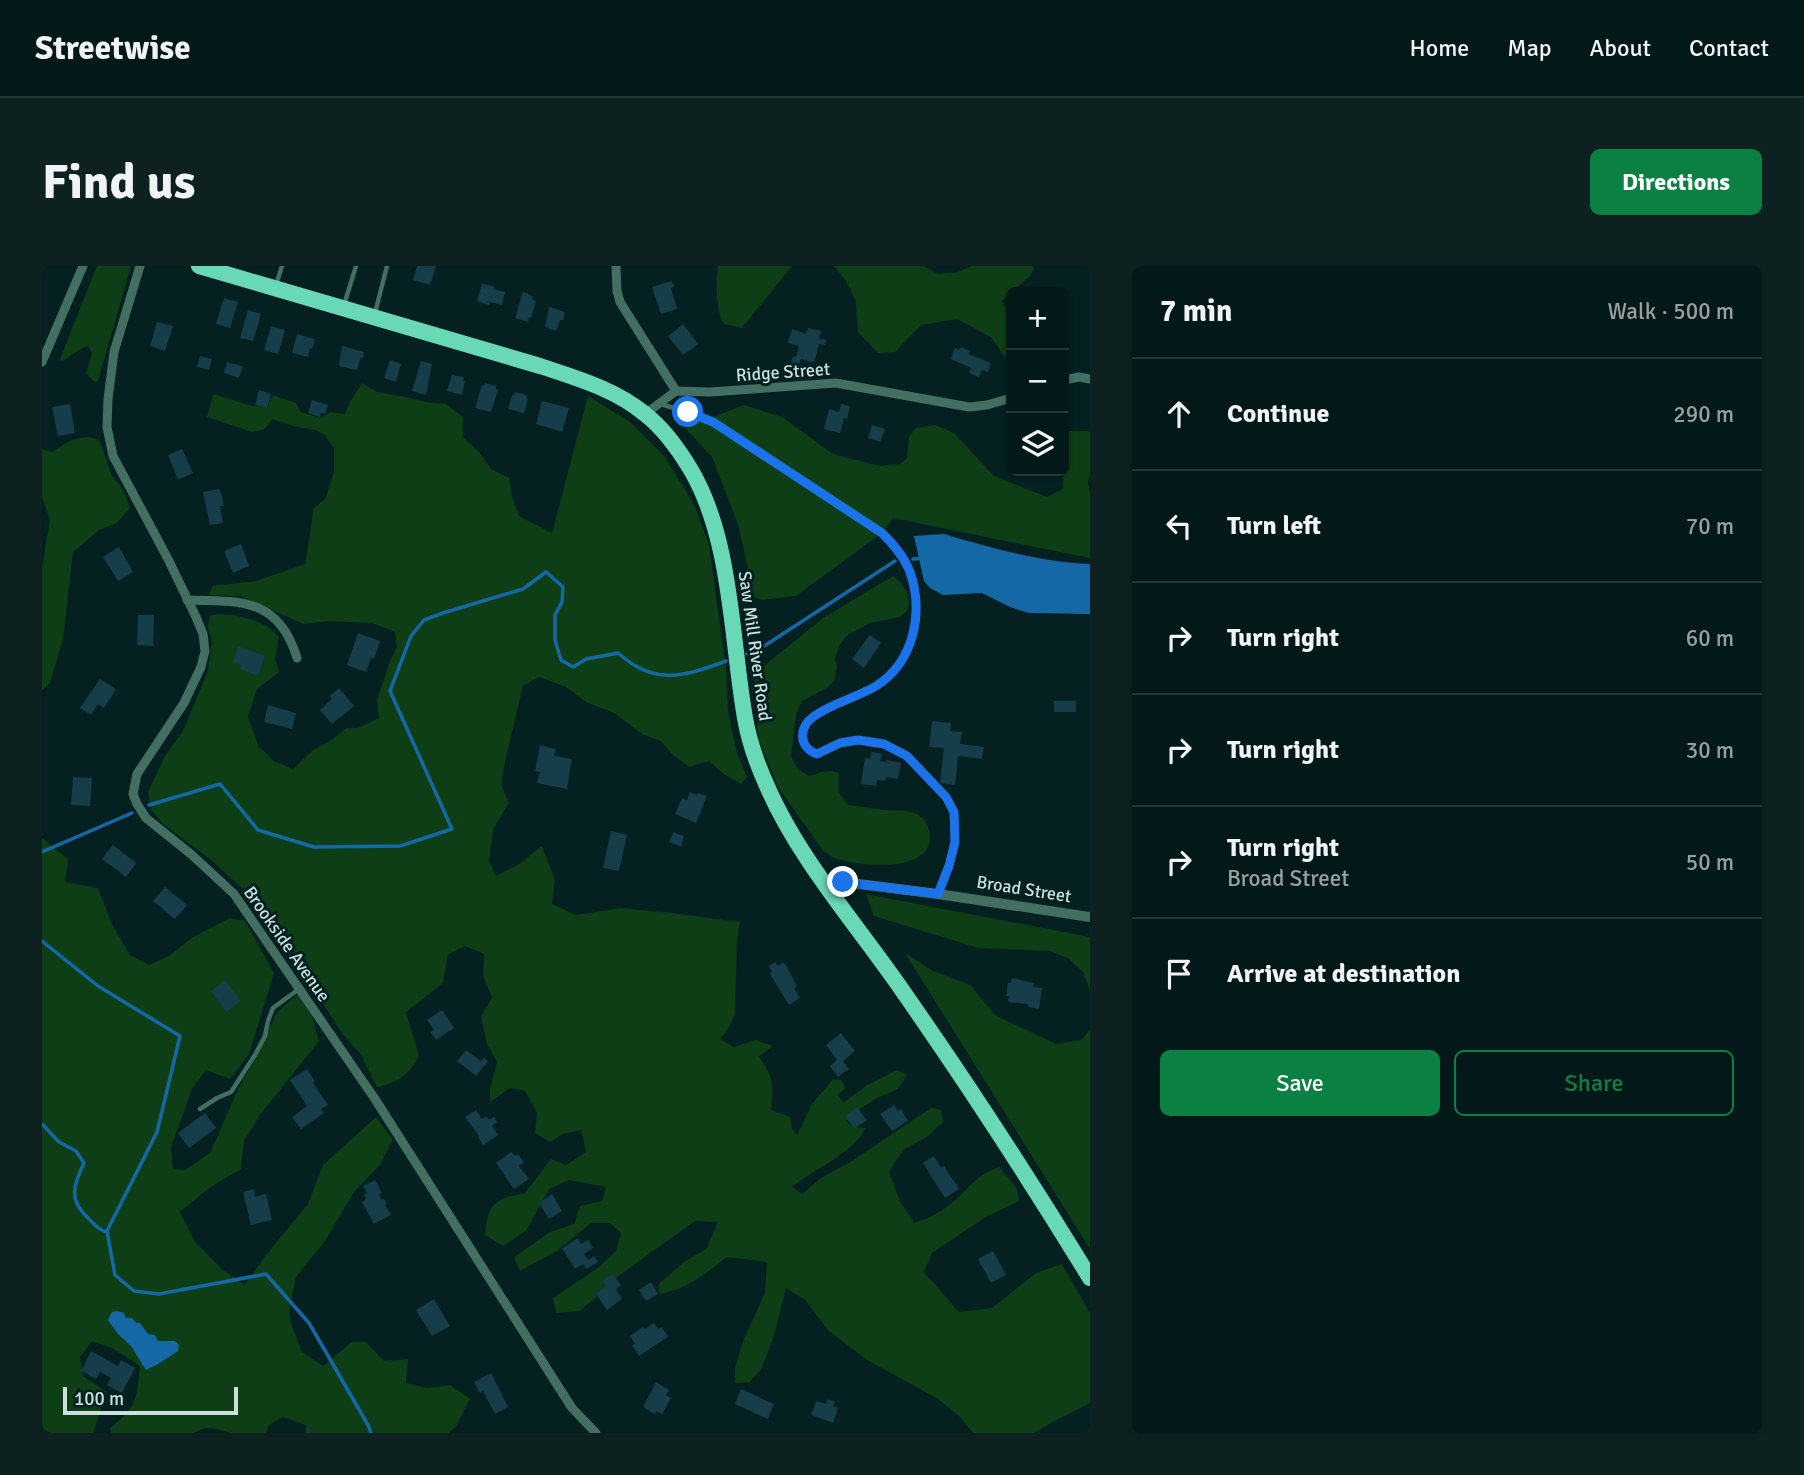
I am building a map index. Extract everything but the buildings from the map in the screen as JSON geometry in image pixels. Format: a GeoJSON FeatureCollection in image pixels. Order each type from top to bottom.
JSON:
{"type":"FeatureCollection","features":[{"type":"Feature","properties":{"kind":"highway","name":"Saw Mill River Road"},"geometry":{"type":"LineString","coordinates":[[200,266],[584,381],[605,389],[645,414],[667,437],[690,469],[706,499],[724,562],[745,719],[768,789],[787,826],[935,1039],[1090,1278]]}},
{"type":"Feature","properties":{"kind":"street"},"geometry":{"type":"LineString","coordinates":[[42,362],[46,341],[83,266]]}},
{"type":"Feature","properties":{"kind":"street","name":"Brookside Avenue"},"geometry":{"type":"LineString","coordinates":[[141,266],[114,352],[107,427],[113,456],[168,559],[203,634],[205,651],[201,667],[184,704],[137,774],[133,794],[146,818],[234,894],[374,1099],[572,1408],[596,1433]]}},
{"type":"Feature","properties":{"kind":"street"},"geometry":{"type":"LineString","coordinates":[[616,266],[620,302],[676,391],[645,414]]}},
{"type":"Feature","properties":{"kind":"street"},"geometry":{"type":"LineString","coordinates":[[1069,379],[1090,379]]}},
{"type":"Feature","properties":{"kind":"street","name":"Ridge Street"},"geometry":{"type":"LineString","coordinates":[[676,391],[710,392],[836,383],[969,407],[1006,399]]}},
{"type":"Feature","properties":{"kind":"street"},"geometry":{"type":"LineString","coordinates":[[187,600],[237,601],[266,611],[283,626],[291,639],[297,658]]}},
{"type":"Feature","properties":{"kind":"street","name":"Broad Street"},"geometry":{"type":"LineString","coordinates":[[830,890],[843,882],[1090,916]]}},
{"type":"Feature","properties":{"kind":"lane"},"geometry":{"type":"LineString","coordinates":[[275,288],[282,266]]}},
{"type":"Feature","properties":{"kind":"lane"},"geometry":{"type":"LineString","coordinates":[[343,308],[356,266]]}},
{"type":"Feature","properties":{"kind":"lane"},"geometry":{"type":"LineString","coordinates":[[374,317],[387,266]]}},
{"type":"Feature","properties":{"kind":"lane"},"geometry":{"type":"LineString","coordinates":[[659,404],[713,422],[882,533],[907,567],[916,595],[916,622],[909,647],[897,668],[877,685],[810,719],[803,731],[803,743],[809,751],[817,754],[840,743],[858,740],[884,744],[907,756],[946,797],[954,812],[955,842],[938,894]]}},
{"type":"Feature","properties":{"kind":"lane"},"geometry":{"type":"LineString","coordinates":[[200,1109],[231,1092],[265,1036],[273,1008],[300,989]]}},
{"type":"Feature","properties":{"kind":"green space"},"geometry":{"type":"Polygon","coordinates":[[[97,266],[131,266],[98,381],[95,382],[86,373],[92,353],[88,346],[62,361],[60,359],[97,266]]]}},
{"type":"Feature","properties":{"kind":"green space"},"geometry":{"type":"Polygon","coordinates":[[[718,266],[792,266],[742,328],[724,324],[721,318],[717,296],[718,266]]]}},
{"type":"Feature","properties":{"kind":"green space"},"geometry":{"type":"Polygon","coordinates":[[[834,266],[924,266],[938,274],[958,272],[972,266],[1034,268],[1030,276],[1018,287],[1006,287],[1006,297],[1002,301],[1006,309],[1006,359],[991,337],[957,319],[921,325],[895,352],[878,353],[858,332],[856,302],[846,281],[834,266]]]}},
{"type":"Feature","properties":{"kind":"green space"},"geometry":{"type":"Polygon","coordinates":[[[362,383],[377,392],[446,404],[463,417],[463,437],[479,452],[491,469],[509,478],[519,516],[552,533],[588,396],[630,422],[664,456],[694,504],[709,545],[726,669],[728,711],[737,753],[747,777],[741,784],[709,761],[689,767],[661,741],[642,734],[614,713],[586,702],[566,687],[539,677],[523,686],[506,757],[501,785],[509,802],[493,830],[489,860],[496,876],[519,864],[542,846],[555,881],[552,904],[576,915],[621,908],[740,922],[735,1014],[720,1039],[734,1047],[756,1040],[773,1046],[759,1056],[771,1081],[771,1110],[790,1117],[792,1129],[797,1135],[812,1104],[833,1079],[842,1080],[845,1089],[837,1095],[844,1102],[866,1086],[897,1070],[907,1075],[898,1089],[877,1098],[846,1121],[853,1127],[865,1128],[853,1144],[792,1187],[802,1194],[821,1178],[852,1161],[931,1108],[941,1110],[943,1122],[927,1137],[903,1150],[889,1172],[900,1201],[914,1223],[944,1209],[977,1179],[1000,1167],[1017,1189],[1019,1201],[984,1218],[932,1253],[924,1272],[959,1312],[992,1308],[1036,1273],[1062,1264],[1090,1313],[1090,1403],[1034,1433],[973,1433],[959,1416],[938,1399],[867,1360],[829,1331],[805,1300],[786,1288],[773,1339],[761,1369],[750,1382],[735,1383],[735,1368],[743,1341],[765,1293],[767,1262],[727,1257],[687,1285],[659,1294],[659,1284],[684,1262],[706,1249],[718,1222],[695,1221],[617,1277],[579,1311],[556,1313],[553,1298],[599,1267],[616,1251],[621,1233],[610,1223],[591,1223],[557,1251],[520,1271],[514,1257],[550,1232],[574,1224],[580,1206],[602,1201],[606,1187],[569,1180],[549,1189],[526,1231],[503,1246],[485,1235],[488,1216],[494,1205],[506,1198],[525,1193],[551,1159],[566,1165],[586,1152],[581,1130],[563,1134],[550,1142],[535,1133],[537,1113],[525,1091],[510,1088],[490,1102],[490,1089],[497,1062],[487,1044],[481,1016],[492,998],[483,975],[484,954],[465,946],[448,955],[443,983],[406,1012],[419,1056],[402,1077],[377,1087],[361,1055],[341,1032],[289,949],[244,890],[210,859],[163,824],[151,810],[148,792],[165,756],[183,731],[208,671],[212,642],[208,626],[210,616],[223,614],[246,618],[268,627],[279,637],[275,659],[279,672],[257,689],[248,717],[259,747],[274,761],[293,769],[312,751],[346,728],[358,728],[379,718],[377,700],[397,647],[395,632],[372,623],[329,621],[304,624],[240,596],[209,595],[212,586],[256,581],[305,564],[313,509],[325,499],[334,472],[334,448],[325,435],[272,419],[265,429],[252,432],[207,417],[213,394],[252,406],[267,407],[273,395],[296,403],[301,412],[321,418],[330,412],[345,414],[362,383]]]}},
{"type":"Feature","properties":{"kind":"green space"},"geometry":{"type":"Polygon","coordinates":[[[744,405],[782,417],[833,454],[880,466],[900,464],[907,458],[909,437],[916,428],[935,425],[954,433],[994,476],[1047,497],[1063,489],[1063,476],[1069,476],[1069,431],[1087,431],[1090,432],[1090,558],[893,518],[882,533],[796,596],[762,600],[754,597],[738,524],[712,457],[685,428],[744,405]]]}},
{"type":"Feature","properties":{"kind":"green space"},"geometry":{"type":"Polygon","coordinates":[[[78,438],[97,439],[101,444],[112,476],[123,490],[130,508],[117,523],[99,530],[73,552],[63,639],[50,683],[42,690],[42,567],[50,520],[42,497],[42,449],[53,452],[78,438]]]}},
{"type":"Feature","properties":{"kind":"green space"},"geometry":{"type":"Polygon","coordinates":[[[893,576],[907,592],[907,611],[900,617],[870,623],[846,636],[835,659],[837,667],[834,681],[827,688],[802,701],[796,714],[791,757],[799,770],[809,776],[827,771],[839,773],[839,793],[848,805],[909,811],[925,821],[929,831],[929,845],[921,855],[909,861],[875,865],[843,861],[823,851],[778,787],[759,740],[755,677],[764,666],[823,618],[893,576]]]}},
{"type":"Feature","properties":{"kind":"green space"},"geometry":{"type":"Polygon","coordinates":[[[42,838],[68,859],[65,882],[98,888],[112,924],[130,955],[149,965],[169,956],[193,937],[230,918],[245,921],[274,973],[249,1054],[230,1079],[206,1070],[192,1089],[171,1147],[173,1169],[185,1170],[210,1153],[239,1087],[277,1012],[298,994],[312,1016],[319,1041],[260,1115],[244,1141],[241,1169],[209,1188],[180,1212],[195,1242],[223,1270],[245,1285],[308,1204],[323,1165],[376,1117],[393,1140],[380,1165],[354,1192],[325,1241],[296,1277],[289,1312],[292,1326],[302,1352],[323,1366],[352,1342],[366,1342],[384,1361],[408,1359],[406,1383],[427,1388],[450,1385],[470,1399],[456,1426],[449,1433],[306,1433],[306,1425],[283,1417],[269,1425],[266,1433],[231,1433],[208,1428],[194,1433],[111,1433],[110,1428],[131,1408],[138,1387],[140,1366],[112,1348],[92,1341],[80,1357],[83,1376],[107,1392],[93,1433],[42,1433],[42,838]]]}},
{"type":"Feature","properties":{"kind":"green space"},"geometry":{"type":"Polygon","coordinates":[[[866,894],[1090,937],[1090,991],[1083,972],[1068,958],[1050,951],[978,948],[874,916],[866,894]]]}},
{"type":"Feature","properties":{"kind":"green space"},"geometry":{"type":"Polygon","coordinates":[[[905,953],[933,971],[970,985],[995,1015],[1056,1044],[1081,1040],[1090,1030],[1090,1249],[905,953]]]}},
{"type":"Feature","properties":{"kind":"water"},"geometry":{"type":"Polygon","coordinates":[[[944,534],[1034,557],[1090,564],[1090,614],[1029,613],[982,593],[943,595],[930,588],[924,581],[914,536],[944,534]]]}},
{"type":"Feature","properties":{"kind":"water"},"geometry":{"type":"Polygon","coordinates":[[[117,1311],[140,1323],[148,1334],[155,1335],[158,1341],[175,1341],[179,1345],[178,1351],[146,1370],[131,1346],[108,1320],[112,1312],[117,1311]]]}},
{"type":"Feature","properties":{"kind":"waterway"},"geometry":{"type":"LineString","coordinates":[[913,559],[923,558]]}},
{"type":"Feature","properties":{"kind":"waterway"},"geometry":{"type":"LineString","coordinates":[[747,654],[758,650],[895,561]]}},
{"type":"Feature","properties":{"kind":"waterway"},"geometry":{"type":"LineString","coordinates":[[149,805],[220,784],[258,830],[314,847],[400,846],[452,829],[390,691],[411,636],[424,620],[523,589],[546,572],[563,587],[562,602],[555,615],[555,640],[561,660],[573,667],[586,659],[618,653],[647,671],[670,675],[692,672],[726,661]]}},
{"type":"Feature","properties":{"kind":"waterway"},"geometry":{"type":"LineString","coordinates":[[42,852],[132,813]]}},
{"type":"Feature","properties":{"kind":"waterway"},"geometry":{"type":"LineString","coordinates":[[42,941],[98,986],[180,1036],[157,1132],[107,1231],[115,1275],[134,1291],[159,1294],[266,1274],[309,1323],[371,1433]]}},
{"type":"Feature","properties":{"kind":"waterway"},"geometry":{"type":"LineString","coordinates":[[42,1124],[59,1142],[76,1151],[84,1163],[75,1186],[75,1199],[82,1212],[97,1227],[107,1232]]}},
{"type":"Feature","properties":{"kind":"route"},"geometry":{"type":"LineString","coordinates":[[688,412],[713,422],[882,533],[898,550],[909,570],[916,595],[916,622],[909,647],[897,668],[877,685],[810,719],[803,731],[803,743],[809,751],[817,754],[840,743],[858,740],[884,744],[907,756],[946,797],[954,812],[955,842],[938,894],[843,882]]}}]}
